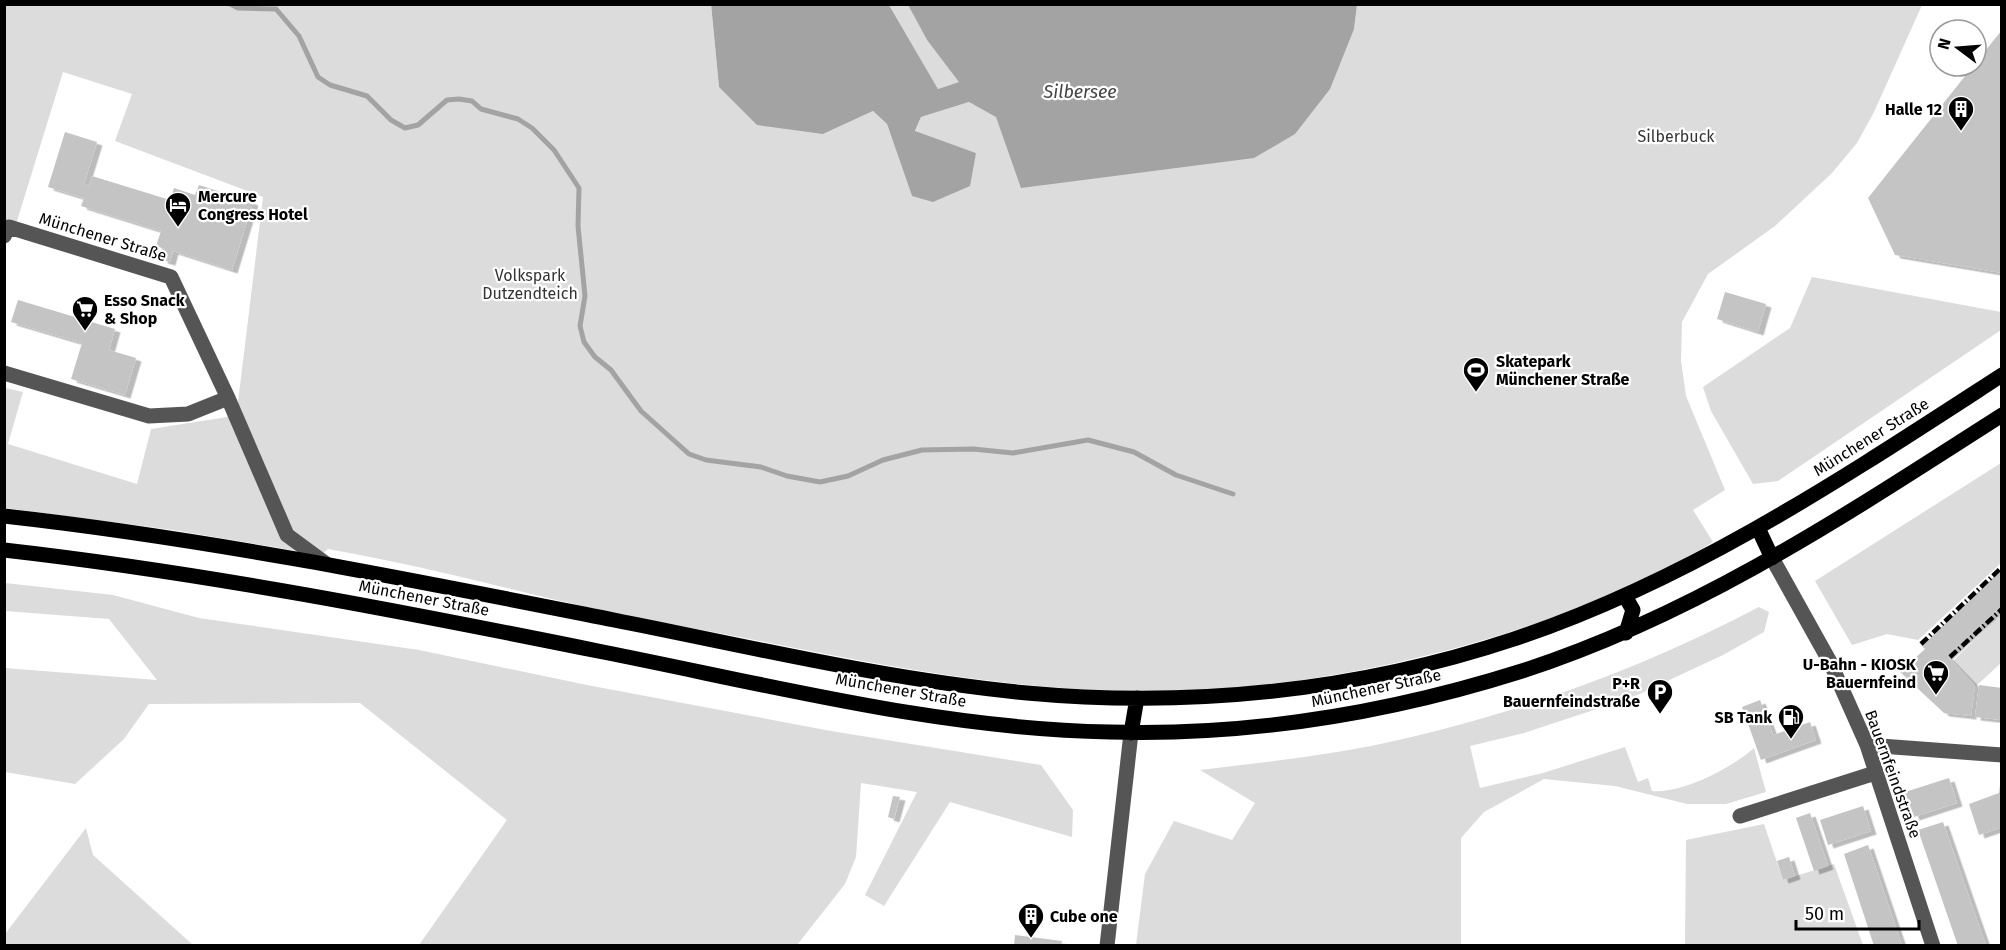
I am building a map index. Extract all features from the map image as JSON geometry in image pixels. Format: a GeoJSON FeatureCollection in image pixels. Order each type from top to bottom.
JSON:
{"type":"FeatureCollection","features":[{"type":"Feature","properties":{"kind":"main road","name":"Münchener Straße"},"geometry":{"type":"LineString","coordinates":[[4,516],[158,536],[326,563],[890,674],[1023,693],[1137,698],[1197,697],[1265,692],[1396,671],[1509,641],[1625,596],[1758,528],[2001,375]]}},
{"type":"Feature","properties":{"kind":"main road","name":"Münchener Straße"},"geometry":{"type":"LineString","coordinates":[[4,550],[194,575],[312,595],[918,712],[1030,727],[1131,733],[1198,731],[1271,725],[1395,705],[1522,671],[1626,633],[1694,601],[1772,558],[1999,417]]}},
{"type":"Feature","properties":{"kind":"main road"},"geometry":{"type":"LineString","coordinates":[[1758,528],[1772,558]]}},
{"type":"Feature","properties":{"kind":"main road"},"geometry":{"type":"LineString","coordinates":[[1625,596],[1633,610],[1626,633]]}},
{"type":"Feature","properties":{"kind":"main road"},"geometry":{"type":"LineString","coordinates":[[1131,733],[1137,698]]}},
{"type":"Feature","properties":{"kind":"street","name":"Münchener Straße"},"geometry":{"type":"LineString","coordinates":[[7,231],[171,277],[228,398],[286,535],[326,563]]}},
{"type":"Feature","properties":{"kind":"street"},"geometry":{"type":"LineString","coordinates":[[4,373],[149,416],[188,414],[228,398]]}},
{"type":"Feature","properties":{"kind":"street","name":"Bauernfeindstraße"},"geometry":{"type":"LineString","coordinates":[[1772,558],[1830,662],[1868,745],[1875,773],[1933,945]]}},
{"type":"Feature","properties":{"kind":"street"},"geometry":{"type":"LineString","coordinates":[[1107,945],[1131,733]]}},
{"type":"Feature","properties":{"kind":"street"},"geometry":{"type":"LineString","coordinates":[[1868,745],[2001,755]]}},
{"type":"Feature","properties":{"kind":"street"},"geometry":{"type":"LineString","coordinates":[[1740,816],[1875,773]]}},
{"type":"Feature","properties":{"kind":"green space","name":"Volkspark Dutzendteich"},"geometry":{"type":"Polygon","coordinates":[[[5,5],[711,5],[719,87],[823,134],[873,111],[887,124],[912,196],[976,153],[915,132],[921,117],[969,102],[996,116],[1354,29],[1357,5],[1922,5],[1874,112],[1857,143],[1832,173],[1775,226],[1708,274],[1682,322],[1681,360],[1686,396],[1725,490],[1693,510],[1713,542],[1656,574],[1595,602],[1533,625],[1427,655],[1295,681],[1205,690],[1116,691],[1025,685],[844,658],[636,617],[328,549],[321,555],[173,530],[5,508],[5,388],[23,392],[8,444],[137,484],[151,429],[227,417],[238,402],[263,197],[115,141],[132,94],[63,72],[17,221],[5,221],[5,5]]]}},
{"type":"Feature","properties":{"kind":"green space"},"geometry":{"type":"Polygon","coordinates":[[[889,5],[908,5],[927,40],[960,82],[938,89],[889,5]]]}},
{"type":"Feature","properties":{"kind":"green space"},"geometry":{"type":"Polygon","coordinates":[[[1812,277],[2001,312],[2001,330],[1778,481],[1753,484],[1711,411],[1703,387],[1790,328],[1812,277]]]}},
{"type":"Feature","properties":{"kind":"green space"},"geometry":{"type":"Polygon","coordinates":[[[2001,463],[2001,563],[1918,640],[1887,634],[1852,645],[1815,581],[2001,463]]]}},
{"type":"Feature","properties":{"kind":"green space"},"geometry":{"type":"Polygon","coordinates":[[[5,583],[113,595],[199,618],[419,650],[587,685],[831,731],[1041,765],[1073,810],[1072,837],[950,802],[884,906],[865,895],[917,792],[861,783],[856,857],[845,884],[797,945],[419,945],[507,820],[360,703],[149,704],[124,739],[75,784],[5,772],[5,668],[157,680],[109,619],[5,611],[5,583]]]}},
{"type":"Feature","properties":{"kind":"green space"},"geometry":{"type":"Polygon","coordinates":[[[1759,607],[1769,612],[1764,632],[1723,655],[1633,697],[1524,733],[1470,746],[1480,788],[1543,773],[1625,747],[1638,782],[1648,778],[1652,791],[1677,788],[1706,778],[1733,764],[1754,748],[1766,792],[1726,804],[1687,804],[1615,786],[1544,779],[1484,812],[1461,838],[1461,945],[1136,945],[1145,874],[1174,821],[1232,840],[1255,803],[1200,770],[1286,760],[1371,746],[1422,735],[1521,707],[1666,652],[1759,607]]]}},
{"type":"Feature","properties":{"kind":"green space"},"geometry":{"type":"Polygon","coordinates":[[[2001,614],[2001,663],[1976,686],[1953,661],[2001,614]]]}},
{"type":"Feature","properties":{"kind":"green space"},"geometry":{"type":"Polygon","coordinates":[[[1764,824],[1783,880],[1834,864],[1863,945],[1685,946],[1686,840],[1764,824]]]}},
{"type":"Feature","properties":{"kind":"green space"},"geometry":{"type":"Polygon","coordinates":[[[86,828],[93,855],[193,945],[5,945],[5,934],[86,828]]]}},
{"type":"Feature","properties":{"kind":"water","name":"Silbersee"},"geometry":{"type":"Polygon","coordinates":[[[711,4],[889,5],[938,89],[959,82],[927,40],[908,5],[1357,5],[1354,29],[1330,89],[1295,134],[1254,158],[1021,188],[996,117],[969,102],[921,117],[915,131],[976,153],[970,186],[933,202],[912,196],[887,124],[873,111],[823,134],[757,125],[719,87],[711,4]]]}},
{"type":"Feature","properties":{"kind":"building","name":"Halle 12"},"geometry":{"type":"Polygon","coordinates":[[[2002,30],[2002,273],[1895,255],[1868,198],[1963,78],[1988,78],[1988,47],[2002,30]]]}},
{"type":"Feature","properties":{"kind":"building"},"geometry":{"type":"Polygon","coordinates":[[[65,132],[97,142],[84,184],[89,186],[92,176],[170,200],[174,188],[195,195],[199,185],[253,202],[232,270],[173,251],[170,262],[162,260],[165,249],[156,246],[161,231],[81,206],[84,198],[48,187],[65,132]]]}},
{"type":"Feature","properties":{"kind":"building"},"geometry":{"type":"Polygon","coordinates":[[[1725,292],[1766,304],[1758,332],[1717,319],[1725,292]]]}},
{"type":"Feature","properties":{"kind":"building"},"geometry":{"type":"Polygon","coordinates":[[[18,300],[115,329],[109,350],[136,358],[125,395],[71,379],[82,343],[11,322],[18,300]]]}},
{"type":"Feature","properties":{"kind":"building"},"geometry":{"type":"Polygon","coordinates":[[[2002,569],[2002,605],[1947,656],[1975,685],[1971,716],[1944,713],[1900,672],[1925,649],[1922,646],[2002,569]]]}},
{"type":"Feature","properties":{"kind":"building"},"geometry":{"type":"Polygon","coordinates":[[[1979,685],[2002,688],[2002,720],[1975,717],[1979,685]]]}},
{"type":"Feature","properties":{"kind":"building"},"geometry":{"type":"Polygon","coordinates":[[[1760,700],[1773,735],[1810,722],[1816,740],[1761,760],[1742,707],[1760,700]]]}},
{"type":"Feature","properties":{"kind":"building"},"geometry":{"type":"Polygon","coordinates":[[[1949,778],[1957,803],[1914,817],[1905,792],[1949,778]]]}},
{"type":"Feature","properties":{"kind":"building"},"geometry":{"type":"Polygon","coordinates":[[[2000,785],[2002,827],[1979,835],[1969,804],[1999,793],[2000,785]]]}},
{"type":"Feature","properties":{"kind":"building"},"geometry":{"type":"Polygon","coordinates":[[[893,796],[900,797],[894,819],[888,817],[893,796]]]}},
{"type":"Feature","properties":{"kind":"building"},"geometry":{"type":"Polygon","coordinates":[[[1863,806],[1871,831],[1828,845],[1820,820],[1863,806]]]}},
{"type":"Feature","properties":{"kind":"building"},"geometry":{"type":"Polygon","coordinates":[[[1810,813],[1828,866],[1814,871],[1796,818],[1810,813]]]}},
{"type":"Feature","properties":{"kind":"building"},"geometry":{"type":"Polygon","coordinates":[[[1943,822],[1986,946],[1958,946],[1918,830],[1943,822]]]}},
{"type":"Feature","properties":{"kind":"building"},"geometry":{"type":"Polygon","coordinates":[[[1868,845],[1902,946],[1874,946],[1844,854],[1868,845]]]}},
{"type":"Feature","properties":{"kind":"building"},"geometry":{"type":"Polygon","coordinates":[[[1789,857],[1795,876],[1783,880],[1777,861],[1789,857]]]}},
{"type":"Feature","properties":{"kind":"building","name":"Cube one"},"geometry":{"type":"Polygon","coordinates":[[[1015,935],[1062,941],[1061,946],[1014,946],[1015,935]]]}},
{"type":"Feature","properties":{"kind":"waterway"},"geometry":{"type":"LineString","coordinates":[[230,4],[238,8],[276,9],[299,36],[318,77],[330,85],[367,96],[391,120],[405,128],[418,125],[447,100],[459,99],[472,101],[481,109],[518,119],[532,128],[554,150],[579,188],[578,226],[585,296],[580,326],[584,342],[595,357],[611,370],[641,411],[689,454],[706,460],[761,467],[787,476],[820,482],[848,476],[883,460],[922,450],[973,449],[1013,453],[1088,440],[1134,452],[1176,475],[1233,494]]}},
{"type":"Feature","properties":{"kind":"railway"},"geometry":{"type":"LineString","coordinates":[[1921,644],[2002,567]]}},
{"type":"Feature","properties":{"kind":"railway"},"geometry":{"type":"LineString","coordinates":[[1950,657],[2002,609]]}},
{"type":"Feature","properties":{"kind":"place","name":"Halle 12"},"geometry":{"type":"Point","coordinates":[1961,132]}},
{"type":"Feature","properties":{"kind":"place","name":"Mercure Congress Hotel"},"geometry":{"type":"Point","coordinates":[178,228]}},
{"type":"Feature","properties":{"kind":"place","name":"Esso Snack & Shop"},"geometry":{"type":"Point","coordinates":[85,332]}},
{"type":"Feature","properties":{"kind":"place","name":"Skatepark Münchener Straße"},"geometry":{"type":"Point","coordinates":[1476,393]}},
{"type":"Feature","properties":{"kind":"place","name":"U-Bahn - KIOSK Bauernfeind"},"geometry":{"type":"Point","coordinates":[1936,696]}},
{"type":"Feature","properties":{"kind":"place","name":"P+R Bauernfeindstraße"},"geometry":{"type":"Point","coordinates":[1660,715]}},
{"type":"Feature","properties":{"kind":"place","name":"SB Tank"},"geometry":{"type":"Point","coordinates":[1791,740]}},
{"type":"Feature","properties":{"kind":"place","name":"Cube one"},"geometry":{"type":"Point","coordinates":[1031,939]}},
{"type":"Feature","properties":{"kind":"park label","name":"Silberbuck"},"geometry":{"type":"Point","coordinates":[1676,136]}}]}
